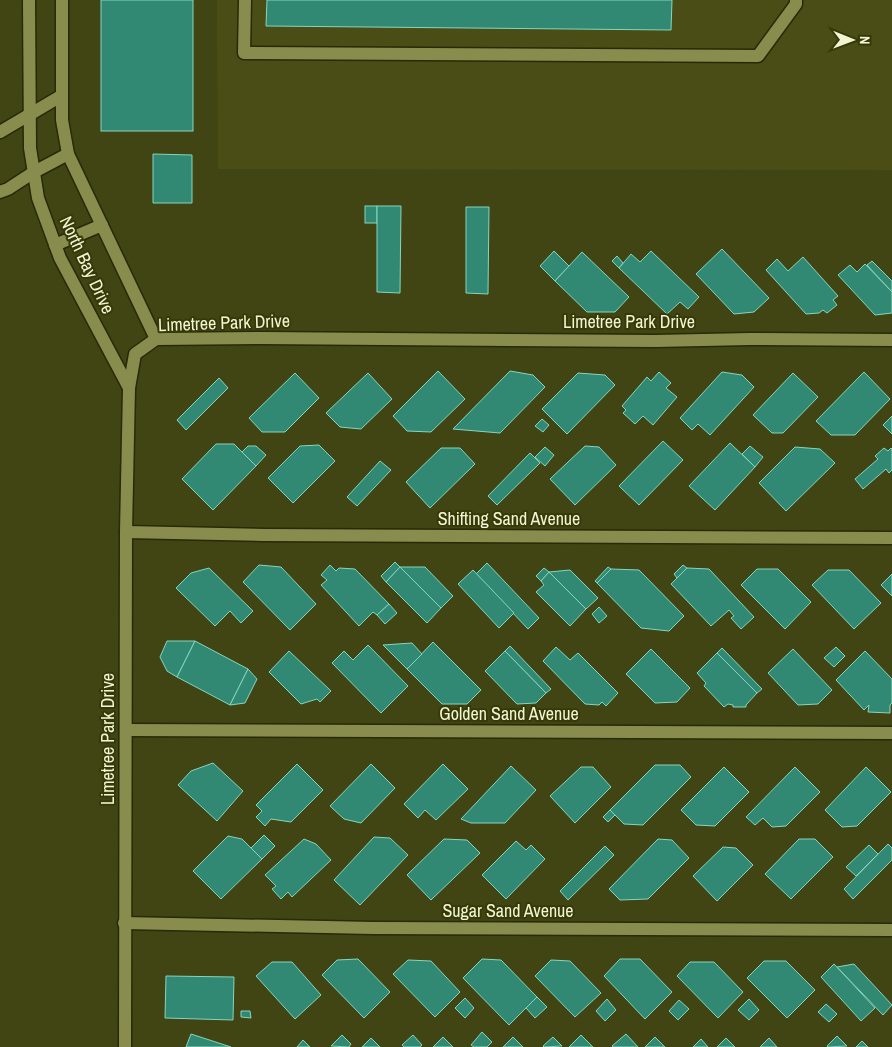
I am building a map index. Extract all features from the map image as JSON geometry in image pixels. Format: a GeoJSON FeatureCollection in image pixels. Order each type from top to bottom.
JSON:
{"type":"FeatureCollection","features":[{"type":"Feature","properties":{"kind":"street","name":"North Bay Drive"},"geometry":{"type":"LineString","coordinates":[[29,0],[30,148],[38,198],[60,258],[129,388]]}},
{"type":"Feature","properties":{"kind":"street","name":"North Bay Drive"},"geometry":{"type":"LineString","coordinates":[[62,0],[61,96],[62,120],[68,154],[156,340]]}},
{"type":"Feature","properties":{"kind":"street"},"geometry":{"type":"LineString","coordinates":[[245,0],[244,53],[758,56],[796,4],[796,0]]}},
{"type":"Feature","properties":{"kind":"street"},"geometry":{"type":"LineString","coordinates":[[0,132],[61,96]]}},
{"type":"Feature","properties":{"kind":"street"},"geometry":{"type":"LineString","coordinates":[[0,192],[68,154]]}},
{"type":"Feature","properties":{"kind":"street"},"geometry":{"type":"LineString","coordinates":[[55,245],[102,225]]}},
{"type":"Feature","properties":{"kind":"street","name":"Limetree Park Drive"},"geometry":{"type":"LineString","coordinates":[[125,1047],[126,532],[129,388],[135,354],[156,340],[261,338],[892,340]]}},
{"type":"Feature","properties":{"kind":"street","name":"Shifting Sand Avenue"},"geometry":{"type":"LineString","coordinates":[[126,532],[274,535],[892,538]]}},
{"type":"Feature","properties":{"kind":"street","name":"Golden Sand Avenue"},"geometry":{"type":"LineString","coordinates":[[126,730],[892,733]]}},
{"type":"Feature","properties":{"kind":"street","name":"Sugar Sand Avenue"},"geometry":{"type":"LineString","coordinates":[[124,923],[373,928],[892,930]]}},
{"type":"Feature","properties":{"kind":"shaded area"},"geometry":{"type":"Polygon","coordinates":[[[217,0],[892,0],[892,170],[218,169],[217,0]]]}},
{"type":"Feature","properties":{"kind":"building"},"geometry":{"type":"Polygon","coordinates":[[[101,0],[193,0],[193,131],[101,131],[101,0]]]}},
{"type":"Feature","properties":{"kind":"building"},"geometry":{"type":"Polygon","coordinates":[[[267,0],[672,0],[671,30],[266,26],[267,0]]]}},
{"type":"Feature","properties":{"kind":"building"},"geometry":{"type":"Polygon","coordinates":[[[153,154],[192,155],[192,203],[153,203],[153,154]]]}},
{"type":"Feature","properties":{"kind":"building"},"geometry":{"type":"Polygon","coordinates":[[[365,206],[377,206],[377,223],[365,223],[365,206]]]}},
{"type":"Feature","properties":{"kind":"building"},"geometry":{"type":"Polygon","coordinates":[[[377,206],[401,206],[400,293],[377,292],[377,206]]]}},
{"type":"Feature","properties":{"kind":"building"},"geometry":{"type":"Polygon","coordinates":[[[466,207],[489,207],[488,294],[466,293],[466,207]]]}},
{"type":"Feature","properties":{"kind":"building"},"geometry":{"type":"Polygon","coordinates":[[[722,249],[769,298],[754,312],[734,314],[696,274],[722,249]]]}},
{"type":"Feature","properties":{"kind":"building"},"geometry":{"type":"Polygon","coordinates":[[[554,251],[569,266],[555,281],[540,266],[554,251]]]}},
{"type":"Feature","properties":{"kind":"building"},"geometry":{"type":"Polygon","coordinates":[[[651,251],[699,297],[688,309],[680,302],[667,314],[619,268],[631,254],[640,262],[651,251]]]}},
{"type":"Feature","properties":{"kind":"building"},"geometry":{"type":"Polygon","coordinates":[[[582,252],[629,297],[615,312],[587,312],[555,281],[582,252]]]}},
{"type":"Feature","properties":{"kind":"building"},"geometry":{"type":"Polygon","coordinates":[[[617,256],[623,263],[619,268],[612,261],[617,256]]]}},
{"type":"Feature","properties":{"kind":"building"},"geometry":{"type":"Polygon","coordinates":[[[803,257],[838,296],[833,300],[837,305],[827,313],[823,310],[819,313],[806,314],[766,270],[777,259],[788,271],[803,257]]]}},
{"type":"Feature","properties":{"kind":"building"},"geometry":{"type":"Polygon","coordinates":[[[872,261],[892,281],[892,292],[867,265],[872,261]]]}},
{"type":"Feature","properties":{"kind":"building"},"geometry":{"type":"Polygon","coordinates":[[[865,264],[892,292],[892,313],[875,315],[838,275],[850,265],[857,272],[865,264]]]}},
{"type":"Feature","properties":{"kind":"building"},"geometry":{"type":"Polygon","coordinates":[[[438,371],[465,399],[431,432],[407,431],[393,416],[438,371]]]}},
{"type":"Feature","properties":{"kind":"building"},"geometry":{"type":"Polygon","coordinates":[[[510,371],[533,375],[545,387],[500,433],[453,429],[510,371]]]}},
{"type":"Feature","properties":{"kind":"building"},"geometry":{"type":"Polygon","coordinates":[[[659,372],[671,383],[666,388],[677,397],[653,425],[643,416],[635,424],[623,413],[626,410],[622,406],[647,377],[651,381],[659,372]]]}},
{"type":"Feature","properties":{"kind":"building"},"geometry":{"type":"Polygon","coordinates":[[[722,372],[742,375],[754,387],[710,435],[698,424],[692,430],[680,418],[722,372]]]}},
{"type":"Feature","properties":{"kind":"building"},"geometry":{"type":"Polygon","coordinates":[[[864,372],[890,399],[855,435],[831,435],[816,421],[864,372]]]}},
{"type":"Feature","properties":{"kind":"building"},"geometry":{"type":"Polygon","coordinates":[[[295,373],[319,398],[285,432],[262,432],[249,418],[295,373]]]}},
{"type":"Feature","properties":{"kind":"building"},"geometry":{"type":"Polygon","coordinates":[[[368,373],[392,399],[361,429],[340,427],[326,413],[368,373]]]}},
{"type":"Feature","properties":{"kind":"building"},"geometry":{"type":"Polygon","coordinates":[[[578,373],[605,375],[615,385],[567,434],[542,409],[578,373]]]}},
{"type":"Feature","properties":{"kind":"building"},"geometry":{"type":"Polygon","coordinates":[[[793,373],[818,397],[783,433],[772,433],[753,415],[793,373]]]}},
{"type":"Feature","properties":{"kind":"building"},"geometry":{"type":"Polygon","coordinates":[[[219,378],[228,388],[186,430],[177,420],[219,378]]]}},
{"type":"Feature","properties":{"kind":"building"},"geometry":{"type":"Polygon","coordinates":[[[892,416],[892,434],[883,425],[892,416]]]}},
{"type":"Feature","properties":{"kind":"building"},"geometry":{"type":"Polygon","coordinates":[[[542,419],[549,425],[543,432],[535,426],[542,419]]]}},
{"type":"Feature","properties":{"kind":"building"},"geometry":{"type":"Polygon","coordinates":[[[663,441],[683,460],[639,505],[619,486],[663,441]]]}},
{"type":"Feature","properties":{"kind":"building"},"geometry":{"type":"Polygon","coordinates":[[[730,443],[755,467],[715,510],[689,486],[730,443]]]}},
{"type":"Feature","properties":{"kind":"building"},"geometry":{"type":"Polygon","coordinates":[[[216,444],[234,444],[256,466],[213,510],[182,479],[216,444]]]}},
{"type":"Feature","properties":{"kind":"building"},"geometry":{"type":"Polygon","coordinates":[[[319,445],[335,461],[293,503],[268,478],[300,446],[319,445]]]}},
{"type":"Feature","properties":{"kind":"building"},"geometry":{"type":"Polygon","coordinates":[[[248,446],[256,446],[266,455],[256,466],[242,452],[248,446]]]}},
{"type":"Feature","properties":{"kind":"building"},"geometry":{"type":"Polygon","coordinates":[[[585,446],[599,447],[616,465],[575,505],[550,479],[585,446]]]}},
{"type":"Feature","properties":{"kind":"building"},"geometry":{"type":"Polygon","coordinates":[[[750,446],[763,457],[755,467],[742,454],[750,446]]]}},
{"type":"Feature","properties":{"kind":"building"},"geometry":{"type":"Polygon","coordinates":[[[545,447],[554,455],[545,466],[535,457],[545,447]]]}},
{"type":"Feature","properties":{"kind":"building"},"geometry":{"type":"Polygon","coordinates":[[[795,447],[820,449],[835,463],[786,511],[759,483],[795,447]]]}},
{"type":"Feature","properties":{"kind":"building"},"geometry":{"type":"Polygon","coordinates":[[[441,448],[460,448],[475,464],[430,508],[406,482],[441,448]]]}},
{"type":"Feature","properties":{"kind":"building"},"geometry":{"type":"Polygon","coordinates":[[[884,448],[888,451],[892,449],[892,470],[889,473],[886,469],[863,489],[855,479],[878,459],[875,456],[884,448]]]}},
{"type":"Feature","properties":{"kind":"building"},"geometry":{"type":"Polygon","coordinates":[[[530,453],[540,463],[497,505],[488,496],[530,453]]]}},
{"type":"Feature","properties":{"kind":"building"},"geometry":{"type":"Polygon","coordinates":[[[380,461],[391,470],[357,506],[347,497],[380,461]]]}},
{"type":"Feature","properties":{"kind":"building"},"geometry":{"type":"Polygon","coordinates":[[[395,562],[400,567],[386,582],[381,576],[395,562]]]}},
{"type":"Feature","properties":{"kind":"building"},"geometry":{"type":"Polygon","coordinates":[[[487,563],[539,618],[528,629],[476,574],[487,563]]]}},
{"type":"Feature","properties":{"kind":"building"},"geometry":{"type":"Polygon","coordinates":[[[259,565],[281,567],[316,604],[290,630],[243,582],[259,565]]]}},
{"type":"Feature","properties":{"kind":"building"},"geometry":{"type":"Polygon","coordinates":[[[330,565],[336,571],[339,568],[355,569],[389,604],[377,615],[373,612],[359,626],[321,585],[327,580],[321,575],[330,565]]]}},
{"type":"Feature","properties":{"kind":"building"},"geometry":{"type":"Polygon","coordinates":[[[683,565],[687,568],[677,578],[674,574],[683,565]]]}},
{"type":"Feature","properties":{"kind":"building"},"geometry":{"type":"Polygon","coordinates":[[[400,567],[441,608],[427,623],[386,582],[400,567]]]}},
{"type":"Feature","properties":{"kind":"building"},"geometry":{"type":"Polygon","coordinates":[[[400,567],[425,567],[453,596],[441,608],[400,567]]]}},
{"type":"Feature","properties":{"kind":"building"},"geometry":{"type":"Polygon","coordinates":[[[608,567],[611,569],[597,583],[595,581],[608,567]]]}},
{"type":"Feature","properties":{"kind":"building"},"geometry":{"type":"Polygon","coordinates":[[[209,568],[253,611],[241,623],[230,611],[215,626],[176,588],[191,573],[209,568]]]}},
{"type":"Feature","properties":{"kind":"building"},"geometry":{"type":"Polygon","coordinates":[[[544,568],[549,572],[541,581],[536,576],[544,568]]]}},
{"type":"Feature","properties":{"kind":"building"},"geometry":{"type":"Polygon","coordinates":[[[687,568],[709,569],[754,617],[741,629],[731,618],[734,616],[729,610],[711,626],[671,584],[687,568]]]}},
{"type":"Feature","properties":{"kind":"building"},"geometry":{"type":"Polygon","coordinates":[[[611,569],[639,570],[684,616],[669,631],[641,628],[597,583],[611,569]]]}},
{"type":"Feature","properties":{"kind":"building"},"geometry":{"type":"Polygon","coordinates":[[[757,569],[778,569],[811,602],[785,629],[741,585],[757,569]]]}},
{"type":"Feature","properties":{"kind":"building"},"geometry":{"type":"Polygon","coordinates":[[[473,570],[514,613],[499,628],[458,584],[473,570]]]}},
{"type":"Feature","properties":{"kind":"building"},"geometry":{"type":"Polygon","coordinates":[[[570,570],[598,598],[586,609],[549,572],[570,570]]]}},
{"type":"Feature","properties":{"kind":"building"},"geometry":{"type":"Polygon","coordinates":[[[828,570],[849,570],[881,603],[854,629],[812,585],[828,570]]]}},
{"type":"Feature","properties":{"kind":"building"},"geometry":{"type":"Polygon","coordinates":[[[549,572],[586,609],[570,626],[536,592],[544,585],[541,581],[549,572]]]}},
{"type":"Feature","properties":{"kind":"building"},"geometry":{"type":"Polygon","coordinates":[[[892,574],[892,596],[881,585],[892,574]]]}},
{"type":"Feature","properties":{"kind":"building"},"geometry":{"type":"Polygon","coordinates":[[[389,604],[397,613],[385,624],[377,615],[389,604]]]}},
{"type":"Feature","properties":{"kind":"building"},"geometry":{"type":"Polygon","coordinates":[[[599,607],[607,616],[599,623],[592,614],[599,607]]]}},
{"type":"Feature","properties":{"kind":"building"},"geometry":{"type":"Polygon","coordinates":[[[167,641],[195,641],[177,677],[167,671],[160,657],[167,641]]]}},
{"type":"Feature","properties":{"kind":"building"},"geometry":{"type":"Polygon","coordinates":[[[195,641],[248,669],[230,705],[177,677],[195,641]]]}},
{"type":"Feature","properties":{"kind":"building"},"geometry":{"type":"Polygon","coordinates":[[[433,642],[481,690],[467,704],[442,704],[407,669],[433,642]]]}},
{"type":"Feature","properties":{"kind":"building"},"geometry":{"type":"Polygon","coordinates":[[[412,643],[422,654],[407,669],[383,645],[412,643]]]}},
{"type":"Feature","properties":{"kind":"building"},"geometry":{"type":"Polygon","coordinates":[[[368,645],[408,686],[381,713],[332,663],[344,651],[353,660],[368,645]]]}},
{"type":"Feature","properties":{"kind":"building"},"geometry":{"type":"Polygon","coordinates":[[[510,646],[551,689],[546,693],[505,651],[510,646]]]}},
{"type":"Feature","properties":{"kind":"building"},"geometry":{"type":"Polygon","coordinates":[[[556,647],[570,660],[578,653],[618,693],[606,706],[602,702],[599,705],[585,704],[543,661],[556,647]]]}},
{"type":"Feature","properties":{"kind":"building"},"geometry":{"type":"Polygon","coordinates":[[[836,647],[845,656],[834,667],[824,658],[836,647]]]}},
{"type":"Feature","properties":{"kind":"building"},"geometry":{"type":"Polygon","coordinates":[[[722,648],[762,689],[757,693],[717,653],[722,648]]]}},
{"type":"Feature","properties":{"kind":"building"},"geometry":{"type":"Polygon","coordinates":[[[651,649],[690,688],[677,702],[655,703],[626,674],[651,649]]]}},
{"type":"Feature","properties":{"kind":"building"},"geometry":{"type":"Polygon","coordinates":[[[793,649],[832,690],[818,704],[798,705],[768,673],[793,649]]]}},
{"type":"Feature","properties":{"kind":"building"},"geometry":{"type":"Polygon","coordinates":[[[289,651],[331,691],[320,702],[317,699],[301,704],[269,672],[289,651]]]}},
{"type":"Feature","properties":{"kind":"building"},"geometry":{"type":"Polygon","coordinates":[[[505,651],[546,693],[536,703],[517,704],[485,671],[505,651]]]}},
{"type":"Feature","properties":{"kind":"building"},"geometry":{"type":"Polygon","coordinates":[[[865,651],[892,679],[890,713],[868,712],[869,705],[864,710],[836,680],[865,651]]]}},
{"type":"Feature","properties":{"kind":"building"},"geometry":{"type":"Polygon","coordinates":[[[717,653],[757,693],[746,707],[733,707],[733,705],[728,704],[724,707],[704,686],[706,683],[697,673],[717,653]]]}},
{"type":"Feature","properties":{"kind":"building"},"geometry":{"type":"Polygon","coordinates":[[[248,669],[257,679],[245,703],[230,705],[248,669]]]}},
{"type":"Feature","properties":{"kind":"building"},"geometry":{"type":"Polygon","coordinates":[[[213,763],[243,791],[217,821],[178,785],[191,771],[213,763]]]}},
{"type":"Feature","properties":{"kind":"building"},"geometry":{"type":"Polygon","coordinates":[[[297,764],[323,790],[291,822],[271,819],[265,826],[256,817],[262,811],[256,805],[297,764]]]}},
{"type":"Feature","properties":{"kind":"building"},"geometry":{"type":"Polygon","coordinates":[[[371,764],[395,788],[361,823],[344,819],[330,806],[371,764]]]}},
{"type":"Feature","properties":{"kind":"building"},"geometry":{"type":"Polygon","coordinates":[[[443,764],[468,789],[436,820],[425,810],[418,818],[404,804],[443,764]]]}},
{"type":"Feature","properties":{"kind":"building"},"geometry":{"type":"Polygon","coordinates":[[[655,765],[680,765],[691,777],[643,825],[624,824],[610,810],[655,765]]]}},
{"type":"Feature","properties":{"kind":"building"},"geometry":{"type":"Polygon","coordinates":[[[511,766],[536,790],[505,823],[471,823],[461,819],[511,766]]]}},
{"type":"Feature","properties":{"kind":"building"},"geometry":{"type":"Polygon","coordinates":[[[581,767],[593,767],[611,787],[575,823],[550,796],[581,767]]]}},
{"type":"Feature","properties":{"kind":"building"},"geometry":{"type":"Polygon","coordinates":[[[724,767],[749,792],[715,826],[696,825],[681,810],[724,767]]]}},
{"type":"Feature","properties":{"kind":"building"},"geometry":{"type":"Polygon","coordinates":[[[795,767],[820,792],[786,826],[772,827],[763,818],[755,825],[746,817],[795,767]]]}},
{"type":"Feature","properties":{"kind":"building"},"geometry":{"type":"Polygon","coordinates":[[[866,767],[891,792],[857,826],[842,827],[825,810],[866,767]]]}},
{"type":"Feature","properties":{"kind":"building"},"geometry":{"type":"Polygon","coordinates":[[[610,810],[615,815],[608,822],[603,817],[610,810]]]}},
{"type":"Feature","properties":{"kind":"building"},"geometry":{"type":"Polygon","coordinates":[[[264,835],[275,846],[262,859],[251,848],[264,835]]]}},
{"type":"Feature","properties":{"kind":"building"},"geometry":{"type":"Polygon","coordinates":[[[228,836],[242,839],[262,859],[221,899],[193,871],[228,836]]]}},
{"type":"Feature","properties":{"kind":"building"},"geometry":{"type":"Polygon","coordinates":[[[374,837],[390,838],[408,855],[360,905],[334,880],[374,837]]]}},
{"type":"Feature","properties":{"kind":"building"},"geometry":{"type":"Polygon","coordinates":[[[304,839],[316,844],[331,860],[292,897],[288,892],[281,899],[272,889],[276,886],[265,875],[304,839]]]}},
{"type":"Feature","properties":{"kind":"building"},"geometry":{"type":"Polygon","coordinates":[[[444,839],[467,840],[480,853],[431,900],[407,875],[444,839]]]}},
{"type":"Feature","properties":{"kind":"building"},"geometry":{"type":"Polygon","coordinates":[[[658,839],[672,840],[689,858],[648,899],[620,900],[609,889],[658,839]]]}},
{"type":"Feature","properties":{"kind":"building"},"geometry":{"type":"Polygon","coordinates":[[[799,839],[815,839],[833,857],[791,899],[765,874],[799,839]]]}},
{"type":"Feature","properties":{"kind":"building"},"geometry":{"type":"Polygon","coordinates":[[[516,841],[526,850],[531,845],[545,859],[506,899],[482,875],[516,841]]]}},
{"type":"Feature","properties":{"kind":"building"},"geometry":{"type":"Polygon","coordinates":[[[888,844],[892,848],[892,860],[853,899],[844,889],[888,844]]]}},
{"type":"Feature","properties":{"kind":"building"},"geometry":{"type":"Polygon","coordinates":[[[869,845],[878,854],[856,876],[846,867],[869,845]]]}},
{"type":"Feature","properties":{"kind":"building"},"geometry":{"type":"Polygon","coordinates":[[[605,846],[614,855],[568,900],[560,891],[605,846]]]}},
{"type":"Feature","properties":{"kind":"building"},"geometry":{"type":"Polygon","coordinates":[[[723,847],[736,848],[753,865],[717,901],[693,876],[723,847]]]}},
{"type":"Feature","properties":{"kind":"building"},"geometry":{"type":"Polygon","coordinates":[[[358,959],[390,992],[364,1018],[322,975],[337,960],[358,959]]]}},
{"type":"Feature","properties":{"kind":"building"},"geometry":{"type":"Polygon","coordinates":[[[482,959],[501,960],[537,997],[509,1025],[463,978],[482,959]]]}},
{"type":"Feature","properties":{"kind":"building"},"geometry":{"type":"Polygon","coordinates":[[[620,959],[640,959],[672,992],[645,1019],[604,976],[620,959]]]}},
{"type":"Feature","properties":{"kind":"building"},"geometry":{"type":"Polygon","coordinates":[[[408,960],[431,961],[460,992],[435,1017],[393,974],[408,960]]]}},
{"type":"Feature","properties":{"kind":"building"},"geometry":{"type":"Polygon","coordinates":[[[551,960],[570,961],[601,993],[575,1017],[535,976],[551,960]]]}},
{"type":"Feature","properties":{"kind":"building"},"geometry":{"type":"Polygon","coordinates":[[[764,961],[786,961],[815,990],[787,1018],[747,978],[764,961]]]}},
{"type":"Feature","properties":{"kind":"building"},"geometry":{"type":"Polygon","coordinates":[[[272,962],[292,962],[321,995],[295,1019],[256,976],[272,962]]]}},
{"type":"Feature","properties":{"kind":"building"},"geometry":{"type":"Polygon","coordinates":[[[690,962],[714,962],[743,992],[718,1018],[677,976],[690,962]]]}},
{"type":"Feature","properties":{"kind":"building"},"geometry":{"type":"Polygon","coordinates":[[[834,964],[875,1008],[861,1021],[821,977],[834,964]]]}},
{"type":"Feature","properties":{"kind":"building"},"geometry":{"type":"Polygon","coordinates":[[[854,964],[892,1005],[883,1015],[837,967],[854,964]]]}},
{"type":"Feature","properties":{"kind":"building"},"geometry":{"type":"Polygon","coordinates":[[[166,976],[234,977],[233,1020],[165,1018],[166,976]]]}},
{"type":"Feature","properties":{"kind":"building"},"geometry":{"type":"Polygon","coordinates":[[[537,997],[547,1007],[535,1018],[526,1008],[537,997]]]}},
{"type":"Feature","properties":{"kind":"building"},"geometry":{"type":"Polygon","coordinates":[[[465,998],[474,1008],[465,1018],[455,1008],[465,998]]]}},
{"type":"Feature","properties":{"kind":"building"},"geometry":{"type":"Polygon","coordinates":[[[607,999],[616,1010],[605,1021],[596,1011],[607,999]]]}},
{"type":"Feature","properties":{"kind":"building"},"geometry":{"type":"Polygon","coordinates":[[[749,999],[759,1010],[749,1020],[738,1010],[749,999]]]}},
{"type":"Feature","properties":{"kind":"building"},"geometry":{"type":"Polygon","coordinates":[[[679,1000],[689,1009],[678,1020],[669,1011],[679,1000]]]}},
{"type":"Feature","properties":{"kind":"building"},"geometry":{"type":"Polygon","coordinates":[[[826,1004],[837,1014],[829,1022],[818,1012],[826,1004]]]}},
{"type":"Feature","properties":{"kind":"building"},"geometry":{"type":"Polygon","coordinates":[[[241,1011],[250,1011],[251,1018],[241,1017],[241,1011]]]}},
{"type":"Feature","properties":{"kind":"building"},"geometry":{"type":"Polygon","coordinates":[[[482,1032],[492,1042],[487,1047],[474,1047],[471,1045],[482,1032]]]}},
{"type":"Feature","properties":{"kind":"building"},"geometry":{"type":"Polygon","coordinates":[[[191,1034],[231,1047],[186,1047],[191,1034]]]}},
{"type":"Feature","properties":{"kind":"building"},"geometry":{"type":"Polygon","coordinates":[[[626,1034],[638,1047],[612,1046],[626,1034]]]}},
{"type":"Feature","properties":{"kind":"building"},"geometry":{"type":"Polygon","coordinates":[[[342,1035],[351,1044],[349,1047],[331,1046],[342,1035]]]}},
{"type":"Feature","properties":{"kind":"building"},"geometry":{"type":"Polygon","coordinates":[[[413,1035],[422,1045],[420,1047],[404,1047],[402,1045],[413,1035]]]}},
{"type":"Feature","properties":{"kind":"building"},"geometry":{"type":"Polygon","coordinates":[[[581,1035],[593,1047],[569,1047],[581,1035]]]}},
{"type":"Feature","properties":{"kind":"building"},"geometry":{"type":"Polygon","coordinates":[[[837,1036],[847,1046],[828,1047],[827,1046],[837,1036]]]}},
{"type":"Feature","properties":{"kind":"building"},"geometry":{"type":"Polygon","coordinates":[[[443,1037],[453,1047],[433,1047],[443,1037]]]}},
{"type":"Feature","properties":{"kind":"building"},"geometry":{"type":"Polygon","coordinates":[[[513,1037],[523,1047],[503,1047],[513,1037]]]}},
{"type":"Feature","properties":{"kind":"building"},"geometry":{"type":"Polygon","coordinates":[[[553,1037],[562,1046],[543,1046],[553,1037]]]}},
{"type":"Feature","properties":{"kind":"building"},"geometry":{"type":"Polygon","coordinates":[[[655,1037],[665,1047],[645,1047],[655,1037]]]}},
{"type":"Feature","properties":{"kind":"building"},"geometry":{"type":"Polygon","coordinates":[[[371,1038],[380,1047],[362,1047],[371,1038]]]}},
{"type":"Feature","properties":{"kind":"building"},"geometry":{"type":"Polygon","coordinates":[[[726,1038],[735,1047],[717,1047],[726,1038]]]}},
{"type":"Feature","properties":{"kind":"building"},"geometry":{"type":"Polygon","coordinates":[[[769,1038],[777,1047],[760,1047],[769,1038]]]}},
{"type":"Feature","properties":{"kind":"building"},"geometry":{"type":"Polygon","coordinates":[[[701,1039],[708,1047],[693,1047],[701,1039]]]}},
{"type":"Feature","properties":{"kind":"building"},"geometry":{"type":"Polygon","coordinates":[[[303,1040],[310,1047],[297,1047],[303,1040]]]}},
{"type":"Feature","properties":{"kind":"building"},"geometry":{"type":"Polygon","coordinates":[[[862,1041],[868,1047],[856,1047],[862,1041]]]}}]}
